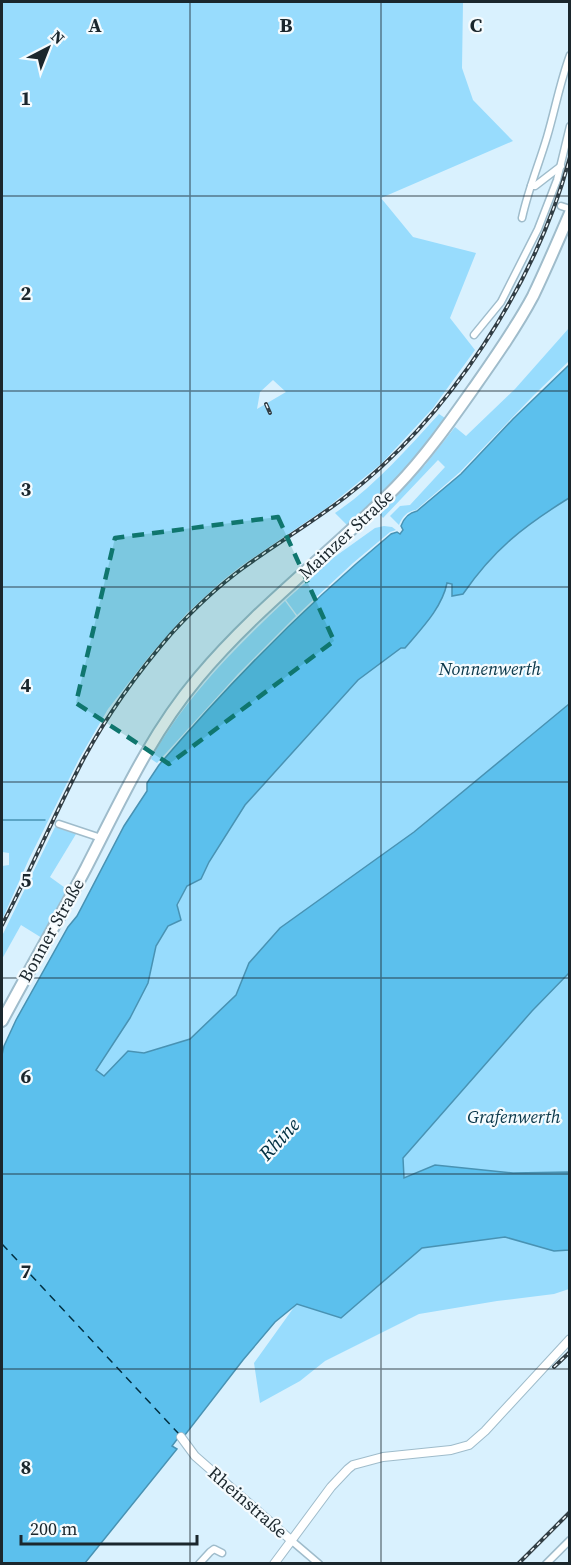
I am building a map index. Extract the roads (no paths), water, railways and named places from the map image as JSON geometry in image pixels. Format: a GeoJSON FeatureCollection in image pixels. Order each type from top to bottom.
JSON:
{"type":"FeatureCollection","features":[{"type":"Feature","properties":{"kind":"main road","name":"Mainzer Straße"},"geometry":{"type":"LineString","coordinates":[[101,838],[148,750],[198,678],[246,628],[397,485],[442,433],[519,321],[547,266],[567,210]]}},
{"type":"Feature","properties":{"kind":"main road","name":"Bonner Straße"},"geometry":{"type":"LineString","coordinates":[[2,1022],[101,838]]}},
{"type":"Feature","properties":{"kind":"street"},"geometry":{"type":"LineString","coordinates":[[522,218],[570,55]]}},
{"type":"Feature","properties":{"kind":"street"},"geometry":{"type":"LineString","coordinates":[[474,335],[505,296],[538,229],[550,202],[570,126]]}},
{"type":"Feature","properties":{"kind":"street"},"geometry":{"type":"LineString","coordinates":[[531,186],[535,186],[561,166]]}},
{"type":"Feature","properties":{"kind":"street"},"geometry":{"type":"LineString","coordinates":[[58,824],[101,838]]}},
{"type":"Feature","properties":{"kind":"street"},"geometry":{"type":"LineString","coordinates":[[274,1563],[346,1470],[353,1465],[383,1457],[451,1450],[468,1445],[485,1431],[570,1339]]}},
{"type":"Feature","properties":{"kind":"street","name":"Rheinstraße"},"geometry":{"type":"LineString","coordinates":[[181,1437],[195,1456],[319,1563]]}},
{"type":"Feature","properties":{"kind":"street"},"geometry":{"type":"LineString","coordinates":[[546,1563],[570,1540]]}},
{"type":"Feature","properties":{"kind":"street"},"geometry":{"type":"LineString","coordinates":[[199,1563],[214,1549],[222,1553]]}},
{"type":"Feature","properties":{"kind":"street"},"geometry":{"type":"LineString","coordinates":[[553,1557],[559,1563]]}},
{"type":"Feature","properties":{"kind":"water","name":"Rhine"},"geometry":{"type":"Polygon","coordinates":[[[569,365],[569,498],[538,518],[498,551],[463,594],[452,596],[452,584],[447,583],[436,610],[405,648],[401,648],[358,680],[245,805],[209,862],[201,879],[187,886],[177,905],[181,920],[168,926],[156,946],[148,983],[130,1018],[96,1070],[104,1076],[128,1051],[144,1053],[190,1039],[236,995],[249,963],[280,928],[414,832],[569,704],[569,973],[532,1011],[403,1158],[404,1178],[435,1165],[513,1173],[569,1172],[569,1250],[554,1251],[505,1237],[422,1248],[341,1318],[297,1304],[275,1322],[185,1435],[178,1438],[172,1446],[177,1449],[85,1563],[2,1563],[2,1055],[16,1020],[68,927],[77,916],[124,826],[147,791],[147,783],[159,765],[241,674],[299,616],[391,534],[397,532],[400,534],[403,530],[401,526],[407,516],[417,511],[461,474],[569,365]]]}},
{"type":"Feature","properties":{"kind":"waterway"},"geometry":{"type":"LineString","coordinates":[[2,820],[45,820]]}},
{"type":"Feature","properties":{"kind":"railway"},"geometry":{"type":"LineString","coordinates":[[2,925],[93,742],[135,678],[159,648],[188,616],[224,583],[344,498],[382,466],[452,389],[483,346],[511,300],[535,253],[555,205],[570,157]]}},
{"type":"Feature","properties":{"kind":"railway"},"geometry":{"type":"LineString","coordinates":[[266,404],[270,413]]}},
{"type":"Feature","properties":{"kind":"railway"},"geometry":{"type":"LineString","coordinates":[[554,1367],[570,1352]]}},
{"type":"Feature","properties":{"kind":"railway"},"geometry":{"type":"LineString","coordinates":[[518,1564],[570,1512]]}},
{"type":"Feature","properties":{"kind":"park label","name":"Nonnenwerth"},"geometry":{"type":"Point","coordinates":[490,668]}},
{"type":"Feature","properties":{"kind":"park label","name":"Grafenwerth"},"geometry":{"type":"Point","coordinates":[514,1116]}}]}
